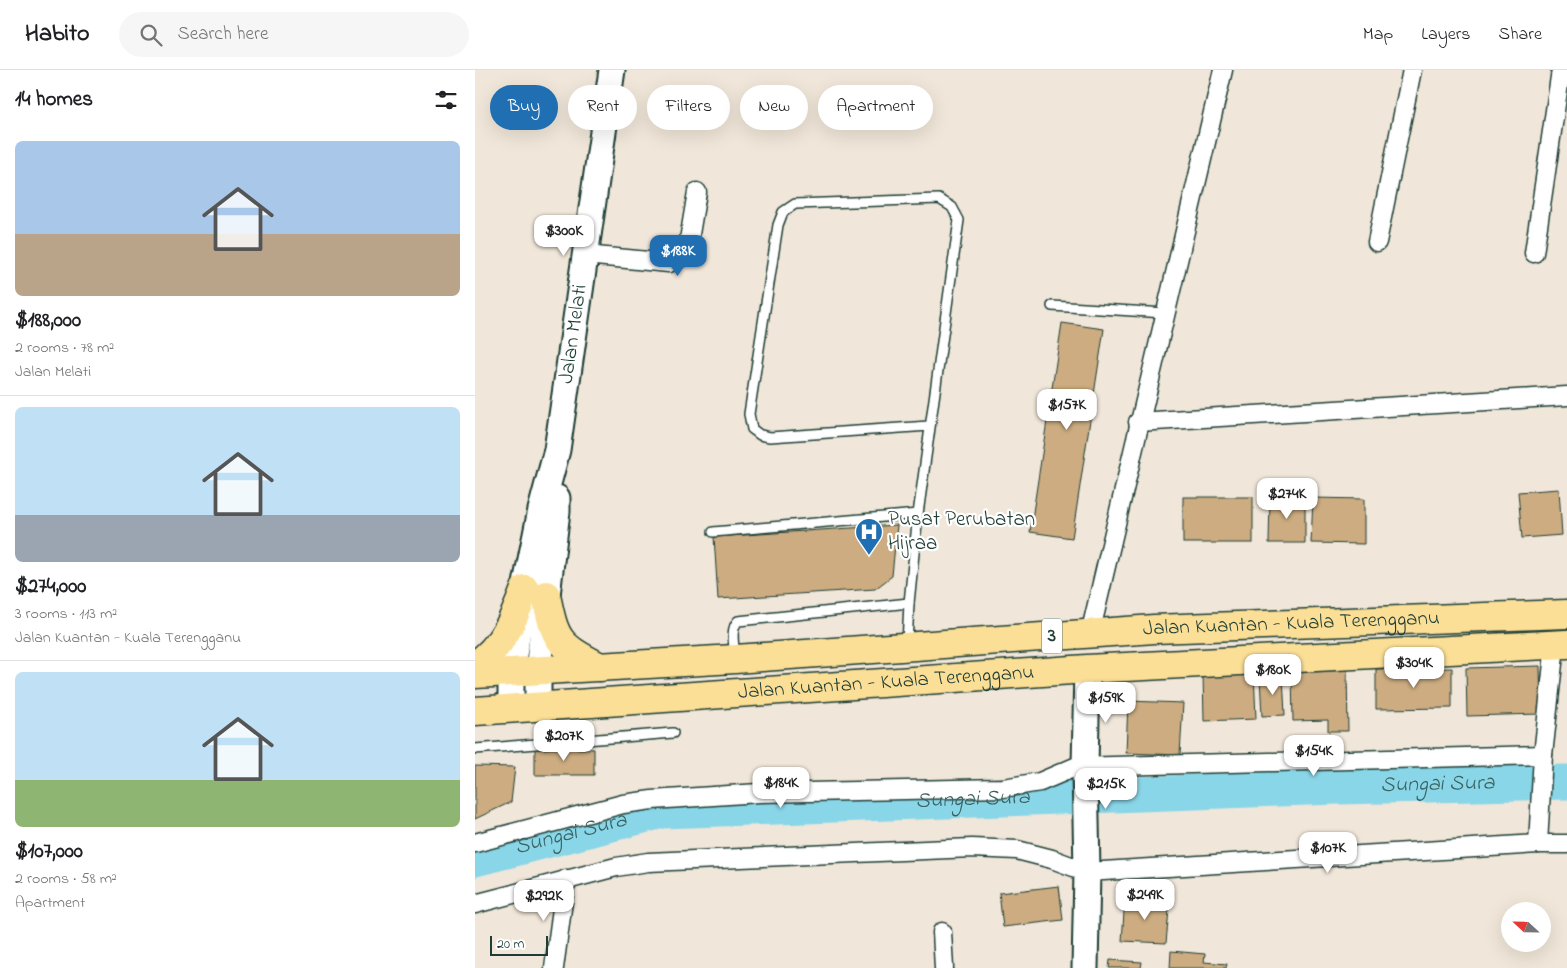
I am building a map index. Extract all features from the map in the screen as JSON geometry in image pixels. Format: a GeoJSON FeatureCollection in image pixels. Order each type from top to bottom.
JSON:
{"type":"FeatureCollection","features":[{"type":"Feature","properties":{"kind":"highway"},"geometry":{"type":"LineString","coordinates":[[475,665],[494,650],[515,615],[535,592],[563,645],[600,667]]}},
{"type":"Feature","properties":{"kind":"highway","name":"Jalan Kuantan - Kuala Terengganu"},"geometry":{"type":"LineString","coordinates":[[475,674],[735,659],[1154,629],[1567,614]]}},
{"type":"Feature","properties":{"kind":"highway","name":"Jalan Kuantan - Kuala Terengganu"},"geometry":{"type":"LineString","coordinates":[[475,711],[1087,669],[1561,645]]}},
{"type":"Feature","properties":{"kind":"street","name":"Jalan Melati"},"geometry":{"type":"LineString","coordinates":[[511,709],[511,672],[557,511],[557,450],[612,70]]}},
{"type":"Feature","properties":{"kind":"street"},"geometry":{"type":"LineString","coordinates":[[1090,634],[1138,422],[1223,70]]}},
{"type":"Feature","properties":{"kind":"street"},"geometry":{"type":"LineString","coordinates":[[1377,242],[1412,70]]}},
{"type":"Feature","properties":{"kind":"street"},"geometry":{"type":"LineString","coordinates":[[1534,253],[1561,70]]}},
{"type":"Feature","properties":{"kind":"street"},"geometry":{"type":"LineString","coordinates":[[585,256],[669,263],[679,259],[685,254],[688,246],[697,192]]}},
{"type":"Feature","properties":{"kind":"street"},"geometry":{"type":"LineString","coordinates":[[1138,422],[1567,396]]}},
{"type":"Feature","properties":{"kind":"street","name":"Jalan Melati"},"geometry":{"type":"LineString","coordinates":[[535,592],[538,707]]}},
{"type":"Feature","properties":{"kind":"street"},"geometry":{"type":"LineString","coordinates":[[1538,844],[1543,759],[1561,645]]}},
{"type":"Feature","properties":{"kind":"street"},"geometry":{"type":"LineString","coordinates":[[1085,968],[1087,669]]}},
{"type":"Feature","properties":{"kind":"street"},"geometry":{"type":"LineString","coordinates":[[475,842],[623,804],[759,793],[1003,788],[1039,782],[1075,767],[1085,772],[1543,759]]}},
{"type":"Feature","properties":{"kind":"street"},"geometry":{"type":"LineString","coordinates":[[475,904],[565,879],[647,862],[972,848],[1017,850],[1052,859],[1087,872],[1538,844],[1567,844]]}},
{"type":"Feature","properties":{"kind":"street"},"geometry":{"type":"LineString","coordinates":[[554,968],[565,879]]}},
{"type":"Feature","properties":{"kind":"street"},"geometry":{"type":"LineString","coordinates":[[943,932],[944,968]]}},
{"type":"Feature","properties":{"kind":"lane"},"geometry":{"type":"LineString","coordinates":[[907,646],[909,603],[918,514],[959,220],[952,207],[939,199],[795,204],[783,212],[778,225],[749,414],[752,429],[760,435],[770,437],[929,426]]}},
{"type":"Feature","properties":{"kind":"lane"},"geometry":{"type":"LineString","coordinates":[[1052,306],[1165,313]]}},
{"type":"Feature","properties":{"kind":"lane"},"geometry":{"type":"LineString","coordinates":[[713,532],[918,514]]}},
{"type":"Feature","properties":{"kind":"lane"},"geometry":{"type":"LineString","coordinates":[[735,659],[733,629],[738,621],[909,603]]}},
{"type":"Feature","properties":{"kind":"lane"},"geometry":{"type":"LineString","coordinates":[[475,749],[673,733]]}},
{"type":"Feature","properties":{"kind":"building"},"geometry":{"type":"Polygon","coordinates":[[[1062,323],[1104,329],[1072,538],[1030,532],[1062,323]]]}},
{"type":"Feature","properties":{"kind":"building"},"geometry":{"type":"Polygon","coordinates":[[[1559,489],[1562,535],[1522,538],[1518,492],[1559,489]]]}},
{"type":"Feature","properties":{"kind":"building"},"geometry":{"type":"Polygon","coordinates":[[[1183,497],[1253,497],[1253,543],[1183,543],[1183,497]]]}},
{"type":"Feature","properties":{"kind":"building"},"geometry":{"type":"Polygon","coordinates":[[[1270,497],[1305,498],[1305,543],[1269,543],[1270,497]]]}},
{"type":"Feature","properties":{"kind":"building"},"geometry":{"type":"Polygon","coordinates":[[[1313,498],[1364,499],[1364,544],[1311,543],[1313,498]]]}},
{"type":"Feature","properties":{"kind":"building"},"geometry":{"type":"Polygon","coordinates":[[[897,525],[892,576],[875,589],[718,599],[714,537],[897,525]]]}},
{"type":"Feature","properties":{"kind":"building"},"geometry":{"type":"Polygon","coordinates":[[[1540,666],[1541,714],[1467,716],[1466,668],[1540,666]]]}},
{"type":"Feature","properties":{"kind":"building"},"geometry":{"type":"Polygon","coordinates":[[[1452,668],[1452,708],[1376,709],[1376,669],[1452,668]]]}},
{"type":"Feature","properties":{"kind":"building"},"geometry":{"type":"Polygon","coordinates":[[[1347,670],[1348,731],[1328,731],[1328,720],[1293,721],[1292,672],[1347,670]]]}},
{"type":"Feature","properties":{"kind":"building"},"geometry":{"type":"Polygon","coordinates":[[[1254,672],[1256,719],[1204,721],[1203,674],[1254,672]]]}},
{"type":"Feature","properties":{"kind":"building"},"geometry":{"type":"Polygon","coordinates":[[[1283,676],[1285,715],[1262,716],[1260,677],[1283,676]]]}},
{"type":"Feature","properties":{"kind":"building"},"geometry":{"type":"Polygon","coordinates":[[[1128,701],[1183,703],[1180,755],[1126,753],[1128,701]]]}},
{"type":"Feature","properties":{"kind":"building"},"geometry":{"type":"Polygon","coordinates":[[[535,748],[594,749],[594,775],[535,775],[535,748]]]}},
{"type":"Feature","properties":{"kind":"building"},"geometry":{"type":"Polygon","coordinates":[[[475,766],[515,767],[511,802],[475,819],[475,766]]]}},
{"type":"Feature","properties":{"kind":"building"},"geometry":{"type":"Polygon","coordinates":[[[1059,886],[1063,920],[1003,927],[999,893],[1059,886]]]}},
{"type":"Feature","properties":{"kind":"building"},"geometry":{"type":"Polygon","coordinates":[[[1125,898],[1148,899],[1169,910],[1166,943],[1122,941],[1125,898]]]}},
{"type":"Feature","properties":{"kind":"building"},"geometry":{"type":"Polygon","coordinates":[[[1171,951],[1205,954],[1204,962],[1227,964],[1226,968],[1170,968],[1171,951]]]}},
{"type":"Feature","properties":{"kind":"building"},"geometry":{"type":"Polygon","coordinates":[[[1110,960],[1142,962],[1141,968],[1109,968],[1110,960]]]}},
{"type":"Feature","properties":{"kind":"waterway","name":"Sungai Sura"},"geometry":{"type":"LineString","coordinates":[[475,859],[662,811],[1337,787],[1567,782]]}},
{"type":"Feature","properties":{"kind":"place","name":"Pusat Perubatan Hijraa"},"geometry":{"type":"Point","coordinates":[869,556]}}]}
